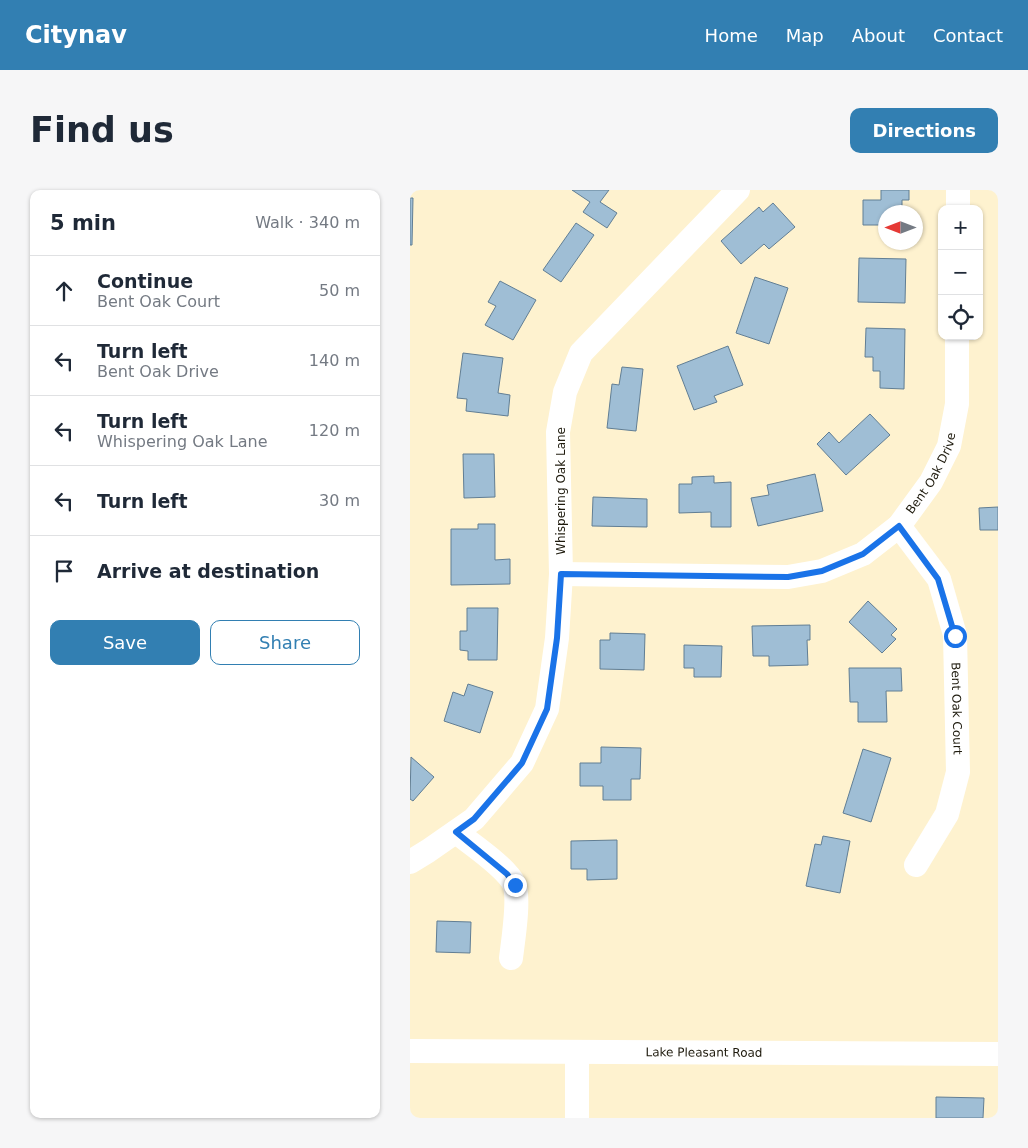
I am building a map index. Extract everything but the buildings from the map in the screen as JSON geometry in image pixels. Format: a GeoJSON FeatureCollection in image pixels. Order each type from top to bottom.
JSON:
{"type":"FeatureCollection","features":[{"type":"Feature","properties":{"kind":"street","name":"Whispering Oak Lane"},"geometry":{"type":"LineString","coordinates":[[410,862],[474,819],[522,763],[547,709],[557,638],[561,574],[558,432],[565,392],[581,354],[738,190]]}},
{"type":"Feature","properties":{"kind":"street"},"geometry":{"type":"LineString","coordinates":[[958,190],[958,205]]}},
{"type":"Feature","properties":{"kind":"street","name":"Bent Oak Drive"},"geometry":{"type":"LineString","coordinates":[[561,574],[788,577],[822,571],[863,554],[899,526],[931,482],[949,446],[957,404],[957,340]]}},
{"type":"Feature","properties":{"kind":"street","name":"Bent Oak Court"},"geometry":{"type":"LineString","coordinates":[[899,526],[938,579],[955,636],[958,772],[948,814],[916,866]]}},
{"type":"Feature","properties":{"kind":"street"},"geometry":{"type":"LineString","coordinates":[[456,832],[507,874],[515,885],[516,905],[511,958]]}},
{"type":"Feature","properties":{"kind":"street","name":"Lake Pleasant Road"},"geometry":{"type":"LineString","coordinates":[[410,1051],[998,1054]]}},
{"type":"Feature","properties":{"kind":"street"},"geometry":{"type":"LineString","coordinates":[[576,1118],[577,1052]]}},
{"type":"Feature","properties":{"kind":"route"},"geometry":{"type":"LineString","coordinates":[[515,885],[507,874],[456,832],[474,819],[522,763],[547,709],[557,638],[561,574],[788,577],[822,571],[863,554],[899,526],[938,579],[955,636]]}}]}
